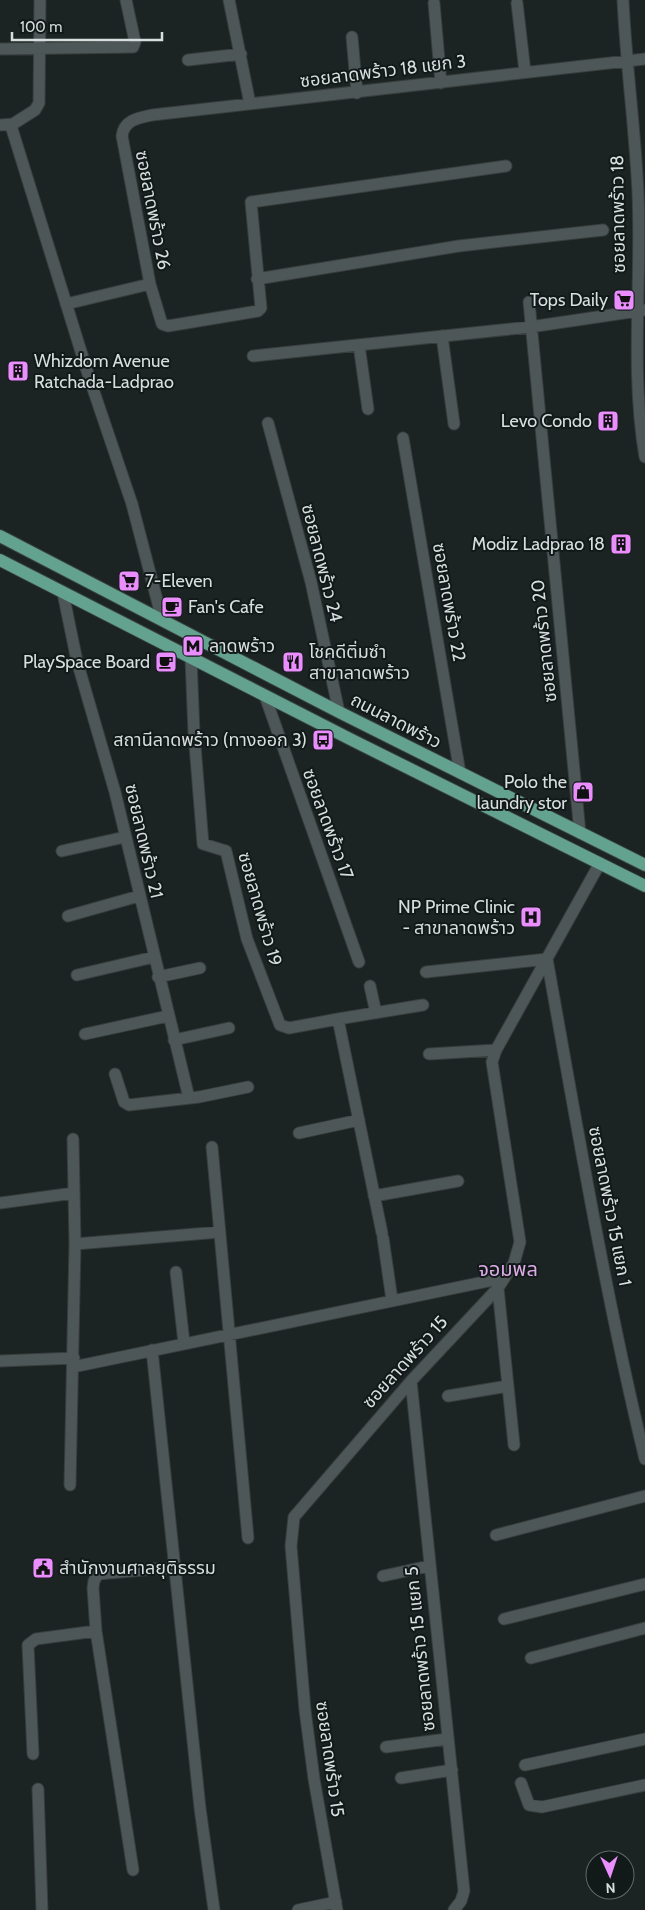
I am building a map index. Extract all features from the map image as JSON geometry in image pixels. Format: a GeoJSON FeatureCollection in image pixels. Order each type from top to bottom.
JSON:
{"type":"FeatureCollection","features":[{"type":"Feature","properties":{"kind":"main road","name":"ถนนลาดพร้าว"},"geometry":{"type":"LineString","coordinates":[[0,536],[339,712],[645,865]]}},
{"type":"Feature","properties":{"kind":"main road","name":"ถนนลาดพร้าว"},"geometry":{"type":"LineString","coordinates":[[0,560],[191,659],[645,886]]}},
{"type":"Feature","properties":{"kind":"main road"},"geometry":{"type":"LineString","coordinates":[[571,849],[580,833]]}},
{"type":"Feature","properties":{"kind":"main road"},"geometry":{"type":"LineString","coordinates":[[600,863],[609,847]]}},
{"type":"Feature","properties":{"kind":"street"},"geometry":{"type":"LineString","coordinates":[[0,124],[13,124],[38,107],[41,49],[40,0]]}},
{"type":"Feature","properties":{"kind":"street"},"geometry":{"type":"LineString","coordinates":[[0,49],[133,47],[135,45],[126,0]]}},
{"type":"Feature","properties":{"kind":"street"},"geometry":{"type":"LineString","coordinates":[[229,0],[250,104]]}},
{"type":"Feature","properties":{"kind":"street","name":"ซอยลาดพร้าว 18"},"geometry":{"type":"LineString","coordinates":[[623,0],[626,60],[639,138],[641,194],[641,432],[645,457]]}},
{"type":"Feature","properties":{"kind":"street"},"geometry":{"type":"LineString","coordinates":[[517,2],[526,72]]}},
{"type":"Feature","properties":{"kind":"street"},"geometry":{"type":"LineString","coordinates":[[434,3],[441,83]]}},
{"type":"Feature","properties":{"kind":"street"},"geometry":{"type":"LineString","coordinates":[[352,37],[357,92]]}},
{"type":"Feature","properties":{"kind":"street"},"geometry":{"type":"LineString","coordinates":[[188,60],[241,54]]}},
{"type":"Feature","properties":{"kind":"street","name":"ซอยลาดพร้าว 18 แยก 3"},"geometry":{"type":"LineString","coordinates":[[250,104],[645,59]]}},
{"type":"Feature","properties":{"kind":"street","name":"ซอยลาดพร้าว 26"},"geometry":{"type":"LineString","coordinates":[[66,304],[150,284],[122,136],[123,128],[127,122],[152,115],[250,104]]}},
{"type":"Feature","properties":{"kind":"street"},"geometry":{"type":"LineString","coordinates":[[13,124],[12,129],[66,304],[132,504],[162,619]]}},
{"type":"Feature","properties":{"kind":"street"},"geometry":{"type":"LineString","coordinates":[[150,284],[162,324],[168,326],[258,311],[262,306],[257,279],[251,202],[506,166]]}},
{"type":"Feature","properties":{"kind":"street"},"geometry":{"type":"LineString","coordinates":[[257,279],[460,246],[603,230]]}},
{"type":"Feature","properties":{"kind":"street","name":"ซอยลาดพร้าว 20"},"geometry":{"type":"LineString","coordinates":[[529,302],[580,833]]}},
{"type":"Feature","properties":{"kind":"street"},"geometry":{"type":"LineString","coordinates":[[253,356],[530,327],[641,311]]}},
{"type":"Feature","properties":{"kind":"street"},"geometry":{"type":"LineString","coordinates":[[442,336],[454,424]]}},
{"type":"Feature","properties":{"kind":"street"},"geometry":{"type":"LineString","coordinates":[[358,345],[368,409]]}},
{"type":"Feature","properties":{"kind":"street","name":"ซอยลาดพร้าว 24"},"geometry":{"type":"LineString","coordinates":[[268,423],[311,582],[339,712]]}},
{"type":"Feature","properties":{"kind":"street","name":"ซอยลาดพร้าว 22"},"geometry":{"type":"LineString","coordinates":[[403,438],[460,773]]}},
{"type":"Feature","properties":{"kind":"street","name":"ซอยลาดพร้าว 21"},"geometry":{"type":"LineString","coordinates":[[64,593],[77,661],[115,792],[158,977],[189,1098]]}},
{"type":"Feature","properties":{"kind":"street","name":"ซอยลาดพร้าว 19"},"geometry":{"type":"LineString","coordinates":[[191,659],[194,734],[203,844],[226,851],[247,939],[280,1025],[289,1028],[338,1019]]}},
{"type":"Feature","properties":{"kind":"street","name":"ซอยลาดพร้าว 17"},"geometry":{"type":"LineString","coordinates":[[265,696],[359,962]]}},
{"type":"Feature","properties":{"kind":"street"},"geometry":{"type":"LineString","coordinates":[[62,851],[125,837]]}},
{"type":"Feature","properties":{"kind":"street","name":"ซอยลาดพร้าว 15"},"geometry":{"type":"LineString","coordinates":[[298,1910],[337,1906],[314,1779],[305,1710],[292,1529],[294,1517],[410,1381],[501,1283],[514,1263],[520,1242],[492,1066],[496,1050],[600,863]]}},
{"type":"Feature","properties":{"kind":"street"},"geometry":{"type":"LineString","coordinates":[[68,916],[139,896]]}},
{"type":"Feature","properties":{"kind":"street"},"geometry":{"type":"LineString","coordinates":[[77,975],[154,957]]}},
{"type":"Feature","properties":{"kind":"street"},"geometry":{"type":"LineString","coordinates":[[426,972],[546,959]]}},
{"type":"Feature","properties":{"kind":"street","name":"ซอยลาดพร้าว 15 แยก 1"},"geometry":{"type":"LineString","coordinates":[[546,959],[601,1255],[626,1380],[645,1459]]}},
{"type":"Feature","properties":{"kind":"street"},"geometry":{"type":"LineString","coordinates":[[158,977],[200,968]]}},
{"type":"Feature","properties":{"kind":"street"},"geometry":{"type":"LineString","coordinates":[[370,986],[376,1012]]}},
{"type":"Feature","properties":{"kind":"street"},"geometry":{"type":"LineString","coordinates":[[392,1300],[382,1236],[338,1019],[423,1005]]}},
{"type":"Feature","properties":{"kind":"street"},"geometry":{"type":"LineString","coordinates":[[85,1034],[168,1016]]}},
{"type":"Feature","properties":{"kind":"street"},"geometry":{"type":"LineString","coordinates":[[174,1040],[229,1028]]}},
{"type":"Feature","properties":{"kind":"street"},"geometry":{"type":"LineString","coordinates":[[430,1054],[496,1050]]}},
{"type":"Feature","properties":{"kind":"street"},"geometry":{"type":"LineString","coordinates":[[116,1074],[127,1104],[189,1098],[248,1086]]}},
{"type":"Feature","properties":{"kind":"street"},"geometry":{"type":"LineString","coordinates":[[299,1133],[359,1120]]}},
{"type":"Feature","properties":{"kind":"street"},"geometry":{"type":"LineString","coordinates":[[70,1485],[73,1362],[73,1139]]}},
{"type":"Feature","properties":{"kind":"street"},"geometry":{"type":"LineString","coordinates":[[212,1147],[248,1538]]}},
{"type":"Feature","properties":{"kind":"street"},"geometry":{"type":"LineString","coordinates":[[374,1196],[458,1180]]}},
{"type":"Feature","properties":{"kind":"street"},"geometry":{"type":"LineString","coordinates":[[0,1204],[74,1193]]}},
{"type":"Feature","properties":{"kind":"street"},"geometry":{"type":"LineString","coordinates":[[74,1244],[220,1232]]}},
{"type":"Feature","properties":{"kind":"street"},"geometry":{"type":"LineString","coordinates":[[176,1272],[184,1343]]}},
{"type":"Feature","properties":{"kind":"street"},"geometry":{"type":"LineString","coordinates":[[0,1361],[73,1362],[152,1350],[392,1300],[501,1283],[514,1445]]}},
{"type":"Feature","properties":{"kind":"street"},"geometry":{"type":"LineString","coordinates":[[152,1350],[200,1808],[214,1910]]}},
{"type":"Feature","properties":{"kind":"street","name":"ซอยลาดพร้าว 15 แยก 5"},"geometry":{"type":"LineString","coordinates":[[410,1381],[428,1566],[464,1891],[461,1901],[454,1910]]}},
{"type":"Feature","properties":{"kind":"street"},"geometry":{"type":"LineString","coordinates":[[448,1396],[508,1386]]}},
{"type":"Feature","properties":{"kind":"street"},"geometry":{"type":"LineString","coordinates":[[496,1535],[645,1496]]}},
{"type":"Feature","properties":{"kind":"street"},"geometry":{"type":"LineString","coordinates":[[383,1576],[428,1566]]}},
{"type":"Feature","properties":{"kind":"street"},"geometry":{"type":"LineString","coordinates":[[133,1870],[96,1631],[93,1588],[98,1574],[176,1567]]}},
{"type":"Feature","properties":{"kind":"street"},"geometry":{"type":"LineString","coordinates":[[504,1619],[645,1584]]}},
{"type":"Feature","properties":{"kind":"street"},"geometry":{"type":"LineString","coordinates":[[531,1658],[645,1628]]}},
{"type":"Feature","properties":{"kind":"street"},"geometry":{"type":"LineString","coordinates":[[33,1754],[28,1645],[36,1639],[96,1631]]}},
{"type":"Feature","properties":{"kind":"street"},"geometry":{"type":"LineString","coordinates":[[386,1748],[447,1739]]}},
{"type":"Feature","properties":{"kind":"street"},"geometry":{"type":"LineString","coordinates":[[525,1766],[645,1739]]}},
{"type":"Feature","properties":{"kind":"street"},"geometry":{"type":"LineString","coordinates":[[401,1778],[452,1770]]}},
{"type":"Feature","properties":{"kind":"street"},"geometry":{"type":"LineString","coordinates":[[521,1783],[529,1804],[542,1807],[645,1785]]}},
{"type":"Feature","properties":{"kind":"street"},"geometry":{"type":"LineString","coordinates":[[38,1789],[42,1910]]}},
{"type":"Feature","properties":{"kind":"place","name":"Tops Daily"},"geometry":{"type":"Point","coordinates":[624,300]}},
{"type":"Feature","properties":{"kind":"place","name":"Whizdom Avenue Ratchada-Ladprao"},"geometry":{"type":"Point","coordinates":[18,371]}},
{"type":"Feature","properties":{"kind":"place","name":"Levo Condo"},"geometry":{"type":"Point","coordinates":[608,421]}},
{"type":"Feature","properties":{"kind":"place","name":"Modiz Ladprao 18"},"geometry":{"type":"Point","coordinates":[621,544]}},
{"type":"Feature","properties":{"kind":"place","name":"7-Eleven"},"geometry":{"type":"Point","coordinates":[129,581]}},
{"type":"Feature","properties":{"kind":"place","name":"Fan's Cafe"},"geometry":{"type":"Point","coordinates":[172,607]}},
{"type":"Feature","properties":{"kind":"place","name":"ลาดพร้าว"},"geometry":{"type":"Point","coordinates":[193,646]}},
{"type":"Feature","properties":{"kind":"place","name":"PlaySpace Board"},"geometry":{"type":"Point","coordinates":[166,662]}},
{"type":"Feature","properties":{"kind":"place","name":"โชคดีติ่มซำ สาขาลาดพร้าว"},"geometry":{"type":"Point","coordinates":[293,662]}},
{"type":"Feature","properties":{"kind":"place","name":"สถานีลาดพร้าว (ทางออก 3)"},"geometry":{"type":"Point","coordinates":[323,740]}},
{"type":"Feature","properties":{"kind":"place","name":"Polo the laundry stor"},"geometry":{"type":"Point","coordinates":[583,792]}},
{"type":"Feature","properties":{"kind":"place","name":"NP Prime Clinic - สาขาลาดพร้าว"},"geometry":{"type":"Point","coordinates":[531,917]}},
{"type":"Feature","properties":{"kind":"place","name":"สำนักงานศาลยุติธรรม"},"geometry":{"type":"Point","coordinates":[43,1568]}},
{"type":"Feature","properties":{"kind":"district","name":"จอมพล"},"geometry":{"type":"Point","coordinates":[508,1269]}}]}
